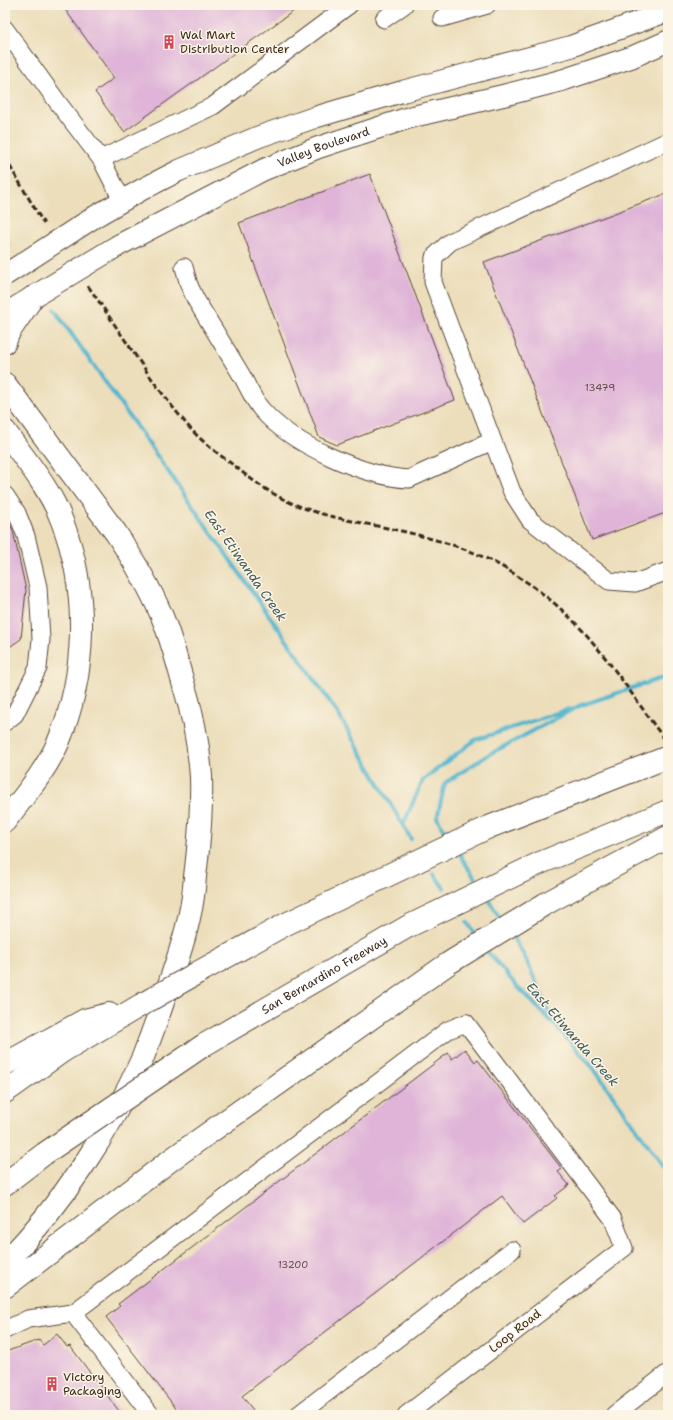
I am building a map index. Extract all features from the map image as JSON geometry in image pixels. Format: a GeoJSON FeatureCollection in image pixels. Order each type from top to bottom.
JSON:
{"type":"FeatureCollection","features":[{"type":"Feature","properties":{"kind":"highway"},"geometry":{"type":"LineString","coordinates":[[6,329],[33,297]]}},
{"type":"Feature","properties":{"kind":"highway"},"geometry":{"type":"LineString","coordinates":[[5,1263],[37,1228],[96,1148],[127,1090],[142,1057],[178,958],[190,913],[200,840],[201,798],[198,748],[193,716],[173,647],[161,613],[140,573],[116,534],[6,383]]}},
{"type":"Feature","properties":{"kind":"highway"},"geometry":{"type":"LineString","coordinates":[[5,432],[52,498],[62,520],[75,562],[82,622],[80,658],[73,702],[57,744],[38,779],[5,821]]}},
{"type":"Feature","properties":{"kind":"highway"},"geometry":{"type":"LineString","coordinates":[[5,1092],[63,1051],[197,973],[286,924],[489,827],[659,760]]}},
{"type":"Feature","properties":{"kind":"highway","name":"San Bernardino Freeway"},"geometry":{"type":"LineString","coordinates":[[5,1184],[44,1154],[204,1045],[407,927],[540,863],[668,811]]}},
{"type":"Feature","properties":{"kind":"highway"},"geometry":{"type":"LineString","coordinates":[[5,1287],[172,1159],[449,963],[545,904],[668,837]]}},
{"type":"Feature","properties":{"kind":"highway"},"geometry":{"type":"LineString","coordinates":[[5,1064],[85,1020],[141,1005]]}},
{"type":"Feature","properties":{"kind":"main road"},"geometry":{"type":"LineString","coordinates":[[9,271],[122,200],[178,171],[258,137],[316,117],[404,91],[569,47],[668,11]]}},
{"type":"Feature","properties":{"kind":"main road","name":"Valley Boulevard"},"geometry":{"type":"LineString","coordinates":[[33,297],[119,245],[263,170],[317,148],[411,117],[563,80],[632,57],[668,41]]}},
{"type":"Feature","properties":{"kind":"lane"},"geometry":{"type":"LineString","coordinates":[[101,159],[213,106],[349,5]]}},
{"type":"Feature","properties":{"kind":"lane"},"geometry":{"type":"LineString","coordinates":[[384,19],[404,5]]}},
{"type":"Feature","properties":{"kind":"lane"},"geometry":{"type":"LineString","coordinates":[[442,18],[487,5]]}},
{"type":"Feature","properties":{"kind":"lane"},"geometry":{"type":"LineString","coordinates":[[5,29],[101,159],[122,200]]}},
{"type":"Feature","properties":{"kind":"lane"},"geometry":{"type":"LineString","coordinates":[[668,141],[450,242],[434,257],[433,282],[512,492],[530,520],[609,581],[635,583],[668,571]]}},
{"type":"Feature","properties":{"kind":"lane"},"geometry":{"type":"LineString","coordinates":[[184,267],[189,285],[196,300],[262,410],[279,426],[312,449],[332,458],[380,475],[399,479],[409,479],[492,441]]}},
{"type":"Feature","properties":{"kind":"lane"},"geometry":{"type":"LineString","coordinates":[[5,496],[17,513],[26,536],[38,587],[41,639],[38,668],[15,714],[5,722]]}},
{"type":"Feature","properties":{"kind":"lane","name":"Loop Road"},"geometry":{"type":"LineString","coordinates":[[72,1313],[448,1030],[466,1024],[613,1219],[624,1248],[406,1415]]}},
{"type":"Feature","properties":{"kind":"lane"},"geometry":{"type":"LineString","coordinates":[[298,1415],[512,1250]]}},
{"type":"Feature","properties":{"kind":"lane"},"geometry":{"type":"LineString","coordinates":[[5,1330],[28,1319],[72,1313],[151,1415]]}},
{"type":"Feature","properties":{"kind":"lane"},"geometry":{"type":"LineString","coordinates":[[614,1415],[668,1373]]}},
{"type":"Feature","properties":{"kind":"building","name":"Wal Mart Distribution Center"},"geometry":{"type":"Polygon","coordinates":[[[62,5],[302,5],[124,132],[95,92],[114,78],[62,5]]]}},
{"type":"Feature","properties":{"kind":"building"},"geometry":{"type":"Polygon","coordinates":[[[370,174],[455,400],[337,445],[319,437],[239,223],[370,174]]]}},
{"type":"Feature","properties":{"kind":"building"},"geometry":{"type":"Polygon","coordinates":[[[668,193],[668,512],[592,540],[484,262],[668,193]]]}},
{"type":"Feature","properties":{"kind":"building"},"geometry":{"type":"Polygon","coordinates":[[[5,513],[13,531],[26,590],[21,639],[5,650],[5,513]]]}},
{"type":"Feature","properties":{"kind":"building"},"geometry":{"type":"Polygon","coordinates":[[[465,1049],[475,1062],[478,1060],[562,1169],[558,1172],[569,1185],[555,1196],[557,1198],[523,1224],[502,1196],[242,1396],[257,1415],[181,1415],[106,1317],[120,1306],[118,1304],[448,1053],[452,1059],[465,1049]]]}},
{"type":"Feature","properties":{"kind":"building","name":"Victory Packaging"},"geometry":{"type":"Polygon","coordinates":[[[57,1334],[67,1347],[70,1346],[122,1415],[5,1415],[5,1352],[39,1340],[43,1345],[57,1334]]]}},
{"type":"Feature","properties":{"kind":"waterway","name":"East Etiwanda Creek"},"geometry":{"type":"LineString","coordinates":[[5,240],[9,246]]}},
{"type":"Feature","properties":{"kind":"waterway","name":"East Etiwanda Creek"},"geometry":{"type":"LineString","coordinates":[[54,309],[337,712],[411,839]]}},
{"type":"Feature","properties":{"kind":"waterway"},"geometry":{"type":"LineString","coordinates":[[579,706],[668,676]]}},
{"type":"Feature","properties":{"kind":"waterway"},"geometry":{"type":"LineString","coordinates":[[450,839],[437,818],[445,783],[488,755],[581,705]]}},
{"type":"Feature","properties":{"kind":"waterway"},"geometry":{"type":"LineString","coordinates":[[403,825],[423,780],[475,740],[569,709]]}},
{"type":"Feature","properties":{"kind":"waterway"},"geometry":{"type":"LineString","coordinates":[[457,850],[479,885]]}},
{"type":"Feature","properties":{"kind":"waterway","name":"East Etiwanda Creek"},"geometry":{"type":"LineString","coordinates":[[434,874],[444,888]]}},
{"type":"Feature","properties":{"kind":"waterway"},"geometry":{"type":"LineString","coordinates":[[486,895],[502,922]]}},
{"type":"Feature","properties":{"kind":"waterway","name":"East Etiwanda Creek"},"geometry":{"type":"LineString","coordinates":[[467,922],[476,935]]}},
{"type":"Feature","properties":{"kind":"waterway"},"geometry":{"type":"LineString","coordinates":[[509,932],[524,955],[555,1025]]}},
{"type":"Feature","properties":{"kind":"waterway","name":"East Etiwanda Creek"},"geometry":{"type":"LineString","coordinates":[[487,951],[515,984],[555,1025],[594,1069],[668,1173]]}},
{"type":"Feature","properties":{"kind":"railway"},"geometry":{"type":"LineString","coordinates":[[5,158],[44,224]]}},
{"type":"Feature","properties":{"kind":"railway"},"geometry":{"type":"LineString","coordinates":[[88,286],[171,405],[190,428],[215,451],[259,485],[291,503],[308,510],[418,535],[448,544],[476,554],[513,573],[547,597],[590,639],[668,744]]}},
{"type":"Feature","properties":{"kind":"railway"},"geometry":{"type":"LineString","coordinates":[[662,1415],[668,1410]]}},
{"type":"Feature","properties":{"kind":"place","name":"Wal Mart Distribution Center"},"geometry":{"type":"Point","coordinates":[169,42]}},
{"type":"Feature","properties":{"kind":"place","name":"Victory Packaging"},"geometry":{"type":"Point","coordinates":[52,1384]}}]}
